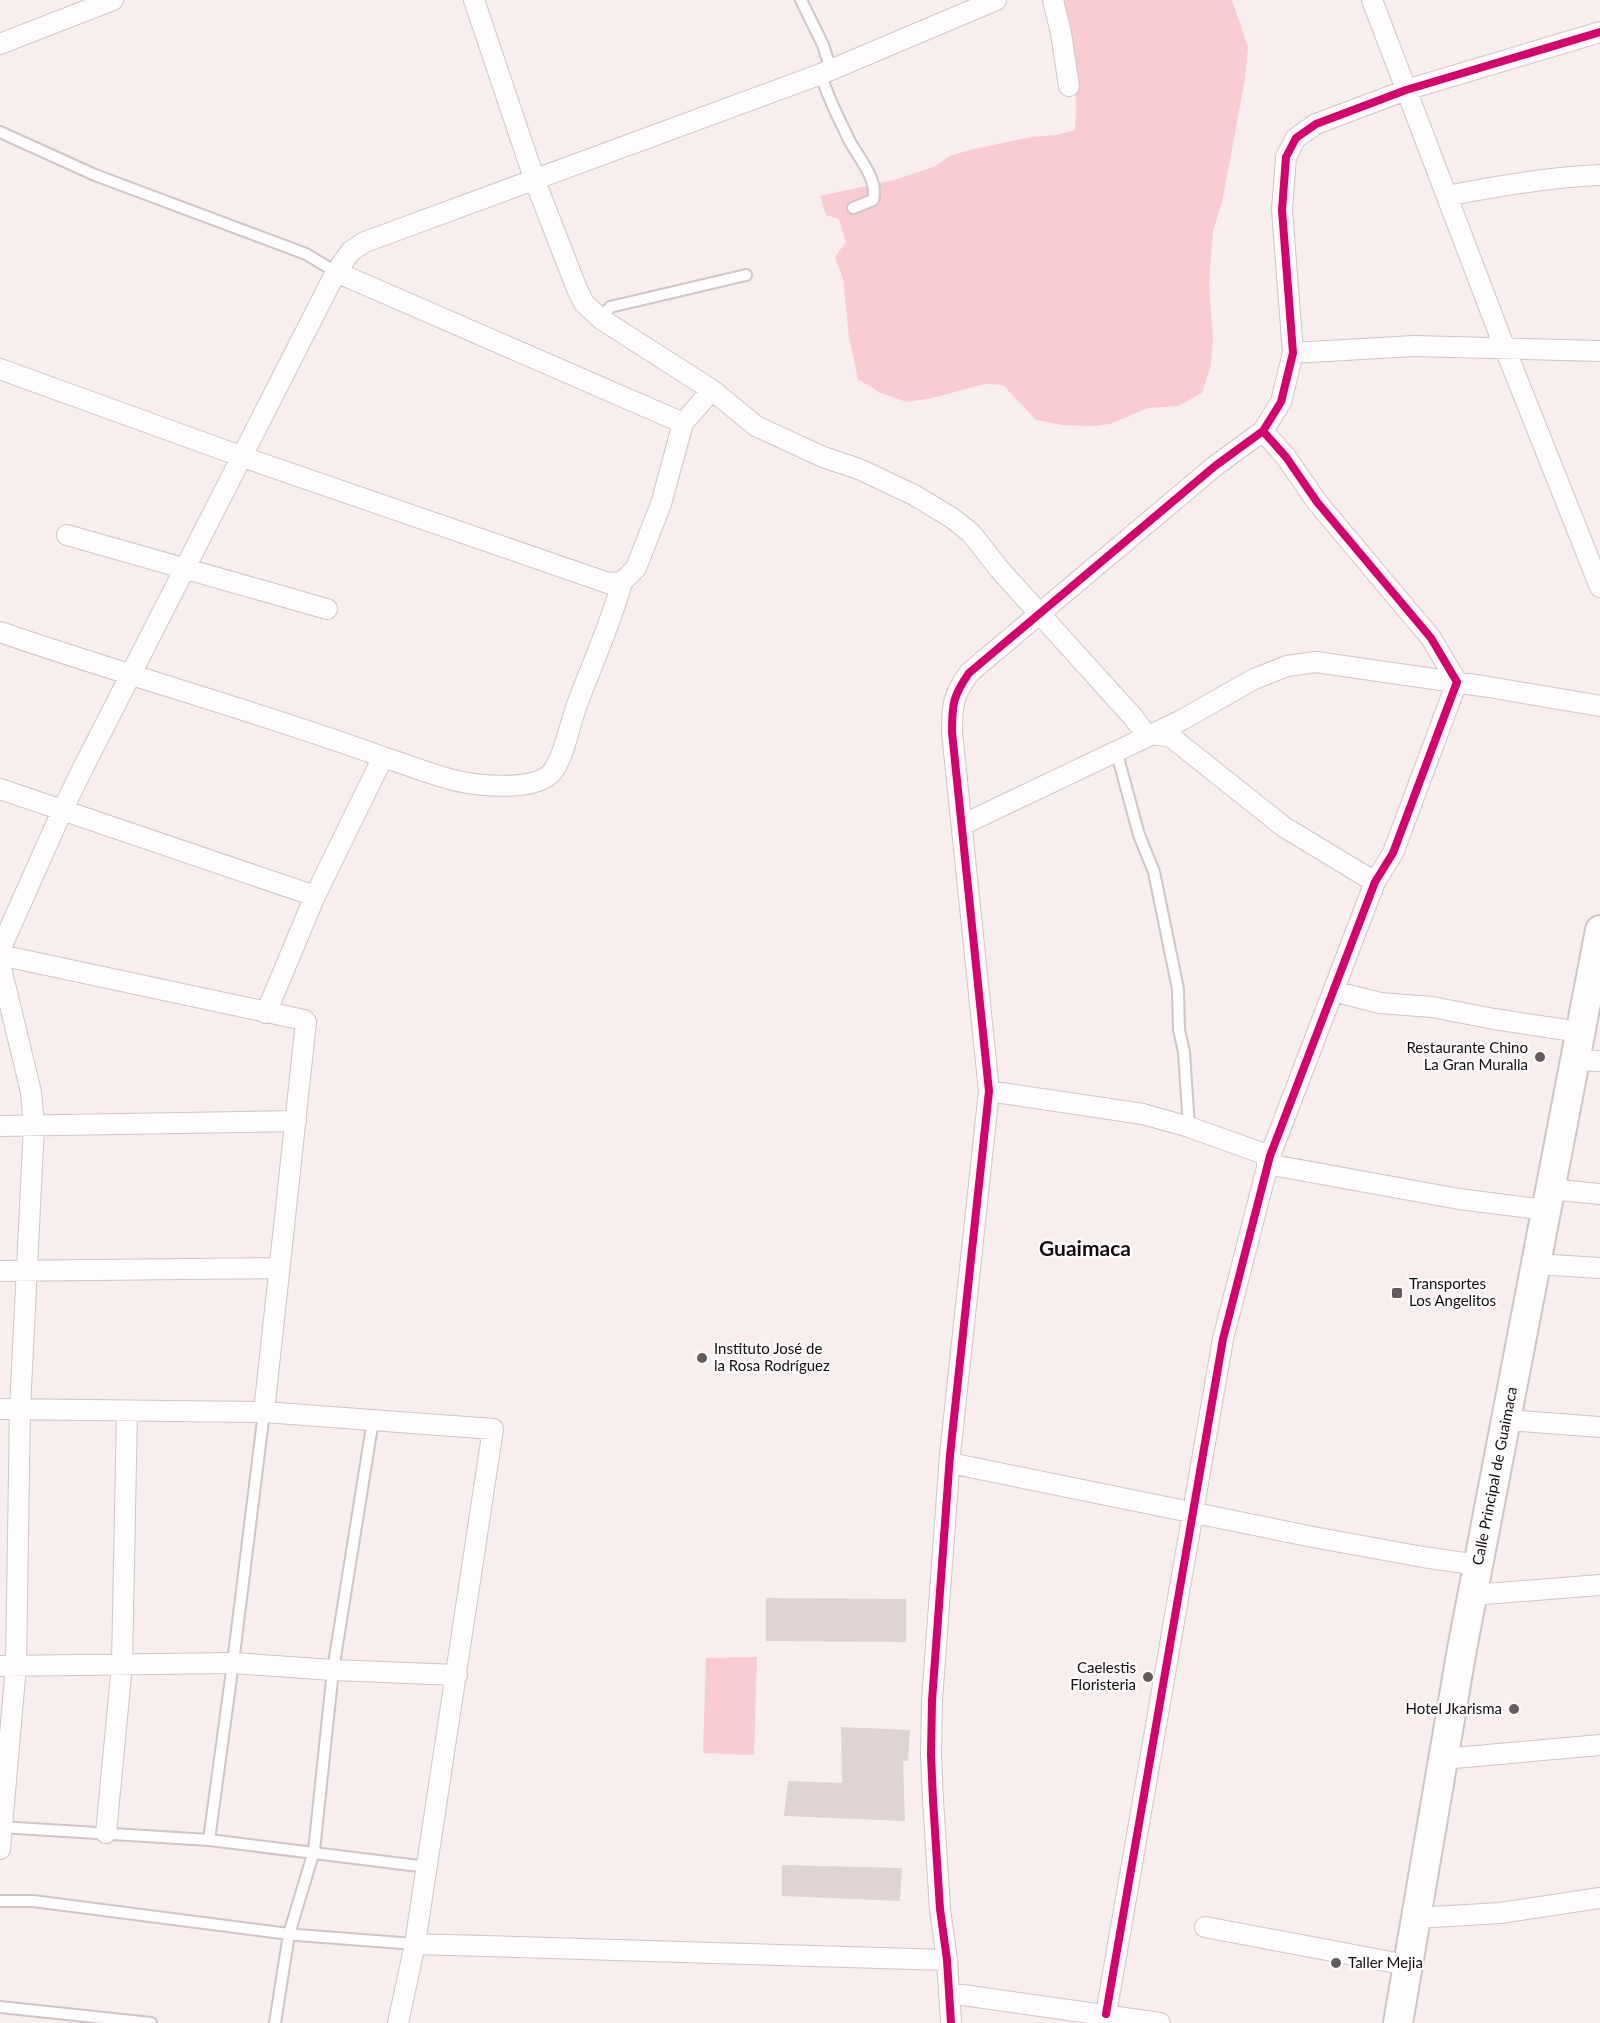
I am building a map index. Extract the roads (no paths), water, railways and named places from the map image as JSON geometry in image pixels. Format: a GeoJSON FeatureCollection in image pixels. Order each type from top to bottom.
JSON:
{"type":"FeatureCollection","features":[{"type":"Feature","properties":{"kind":"main road","name":"Calle Principal de Guaimaca"},"geometry":{"type":"LineString","coordinates":[[1398,2023],[1472,1595],[1548,1199],[1588,1061],[1580,1032],[1600,930]]}},
{"type":"Feature","properties":{"kind":"street"},"geometry":{"type":"LineString","coordinates":[[0,44],[113,0]]}},
{"type":"Feature","properties":{"kind":"street"},"geometry":{"type":"LineString","coordinates":[[474,0],[535,180],[584,303],[601,319],[712,390],[756,426],[823,457],[859,469],[914,495],[952,518],[971,533],[1000,570],[1145,733],[1172,737],[1284,828],[1375,882]]}},
{"type":"Feature","properties":{"kind":"street"},"geometry":{"type":"LineString","coordinates":[[0,950],[62,811],[336,272],[351,251],[365,242],[826,72],[996,0]]}},
{"type":"Feature","properties":{"kind":"street"},"geometry":{"type":"LineString","coordinates":[[1053,0],[1069,86]]}},
{"type":"Feature","properties":{"kind":"street"},"geometry":{"type":"LineString","coordinates":[[1372,0],[1600,586]]}},
{"type":"Feature","properties":{"kind":"street"},"geometry":{"type":"LineString","coordinates":[[951,2023],[947,1960],[940,1909],[931,1755],[932,1701],[950,1463],[989,1091],[952,732],[952,709],[956,692],[969,673],[1215,466],[1263,431],[1281,402],[1293,353],[1282,210],[1286,157],[1296,138],[1316,123],[1406,90],[1600,32]]}},
{"type":"Feature","properties":{"kind":"street"},"geometry":{"type":"LineString","coordinates":[[1447,196],[1571,176],[1600,175]]}},
{"type":"Feature","properties":{"kind":"street"},"geometry":{"type":"LineString","coordinates":[[336,272],[683,423]]}},
{"type":"Feature","properties":{"kind":"street"},"geometry":{"type":"LineString","coordinates":[[1293,353],[1414,346],[1600,351]]}},
{"type":"Feature","properties":{"kind":"street"},"geometry":{"type":"LineString","coordinates":[[0,369],[243,457],[608,583],[621,582]]}},
{"type":"Feature","properties":{"kind":"street"},"geometry":{"type":"LineString","coordinates":[[0,632],[251,711],[456,781],[476,784],[524,785],[546,779],[561,756],[577,703],[613,613],[621,582],[636,568],[661,504],[683,423],[712,390]]}},
{"type":"Feature","properties":{"kind":"street"},"geometry":{"type":"LineString","coordinates":[[1263,431],[1286,457],[1317,502],[1431,638],[1457,682]]}},
{"type":"Feature","properties":{"kind":"street"},"geometry":{"type":"LineString","coordinates":[[67,535],[327,609]]}},
{"type":"Feature","properties":{"kind":"street"},"geometry":{"type":"LineString","coordinates":[[962,825],[1180,721],[1254,679],[1287,666],[1316,662],[1457,682],[1600,706]]}},
{"type":"Feature","properties":{"kind":"street"},"geometry":{"type":"LineString","coordinates":[[1106,2014],[1223,1339],[1268,1160],[1375,882],[1393,853],[1457,682]]}},
{"type":"Feature","properties":{"kind":"street"},"geometry":{"type":"LineString","coordinates":[[266,1013],[315,896],[383,757]]}},
{"type":"Feature","properties":{"kind":"street"},"geometry":{"type":"LineString","coordinates":[[0,789],[315,896]]}},
{"type":"Feature","properties":{"kind":"street"},"geometry":{"type":"LineString","coordinates":[[0,955],[306,1022],[264,1412]]}},
{"type":"Feature","properties":{"kind":"street"},"geometry":{"type":"LineString","coordinates":[[0,964],[31,1092],[34,1126],[0,1849]]}},
{"type":"Feature","properties":{"kind":"street"},"geometry":{"type":"LineString","coordinates":[[1333,991],[1380,1003],[1432,1007],[1580,1032]]}},
{"type":"Feature","properties":{"kind":"street"},"geometry":{"type":"LineString","coordinates":[[989,1091],[1143,1114],[1189,1127],[1268,1160],[1459,1199],[1548,1199],[1600,1194]]}},
{"type":"Feature","properties":{"kind":"street"},"geometry":{"type":"LineString","coordinates":[[0,1126],[296,1121]]}},
{"type":"Feature","properties":{"kind":"street"},"geometry":{"type":"LineString","coordinates":[[1536,1264],[1600,1268]]}},
{"type":"Feature","properties":{"kind":"street"},"geometry":{"type":"LineString","coordinates":[[0,1271],[278,1268]]}},
{"type":"Feature","properties":{"kind":"street"},"geometry":{"type":"LineString","coordinates":[[0,1408],[264,1412],[493,1429],[415,1944],[398,2023]]}},
{"type":"Feature","properties":{"kind":"street"},"geometry":{"type":"LineString","coordinates":[[106,1833],[122,1665],[127,1411]]}},
{"type":"Feature","properties":{"kind":"street"},"geometry":{"type":"LineString","coordinates":[[1506,1420],[1600,1427]]}},
{"type":"Feature","properties":{"kind":"street"},"geometry":{"type":"LineString","coordinates":[[950,1463],[1324,1539],[1478,1565]]}},
{"type":"Feature","properties":{"kind":"street"},"geometry":{"type":"LineString","coordinates":[[1472,1595],[1600,1585]]}},
{"type":"Feature","properties":{"kind":"street"},"geometry":{"type":"LineString","coordinates":[[8,1666],[233,1663],[457,1675]]}},
{"type":"Feature","properties":{"kind":"street"},"geometry":{"type":"LineString","coordinates":[[1443,1759],[1600,1745]]}},
{"type":"Feature","properties":{"kind":"street"},"geometry":{"type":"LineString","coordinates":[[1416,1918],[1500,1913],[1600,1898]]}},
{"type":"Feature","properties":{"kind":"street"},"geometry":{"type":"LineString","coordinates":[[1205,1927],[1407,1965]]}},
{"type":"Feature","properties":{"kind":"street"},"geometry":{"type":"LineString","coordinates":[[415,1944],[947,1960]]}},
{"type":"Feature","properties":{"kind":"street"},"geometry":{"type":"LineString","coordinates":[[949,1993],[1160,2023]]}},
{"type":"Feature","properties":{"kind":"lane"},"geometry":{"type":"LineString","coordinates":[[801,0],[823,45],[833,106],[868,173],[875,194],[873,200],[853,208]]}},
{"type":"Feature","properties":{"kind":"lane"},"geometry":{"type":"LineString","coordinates":[[0,132],[95,174],[306,254],[336,272]]}},
{"type":"Feature","properties":{"kind":"lane"},"geometry":{"type":"LineString","coordinates":[[601,319],[610,306],[746,275]]}},
{"type":"Feature","properties":{"kind":"lane"},"geometry":{"type":"LineString","coordinates":[[1116,750],[1139,835],[1154,872],[1178,989],[1179,1030],[1184,1052],[1189,1127]]}},
{"type":"Feature","properties":{"kind":"lane"},"geometry":{"type":"LineString","coordinates":[[209,1840],[264,1412]]}},
{"type":"Feature","properties":{"kind":"lane"},"geometry":{"type":"LineString","coordinates":[[275,2023],[289,1934],[314,1851],[333,1670],[373,1420]]}},
{"type":"Feature","properties":{"kind":"lane"},"geometry":{"type":"LineString","coordinates":[[2,1827],[209,1840],[314,1851],[427,1867]]}},
{"type":"Feature","properties":{"kind":"lane"},"geometry":{"type":"LineString","coordinates":[[0,1901],[33,1900],[289,1934],[415,1944]]}},
{"type":"Feature","properties":{"kind":"lane"},"geometry":{"type":"LineString","coordinates":[[0,2007],[151,2023]]}},
{"type":"Feature","properties":{"kind":"place","name":"Restaurante Chino La Gran Muralla"},"geometry":{"type":"Point","coordinates":[1540,1057]}},
{"type":"Feature","properties":{"kind":"place","name":"Transportes Los Angelitos"},"geometry":{"type":"Point","coordinates":[1397,1293]}},
{"type":"Feature","properties":{"kind":"place","name":"Instituto José de la Rosa Rodríguez"},"geometry":{"type":"Point","coordinates":[702,1358]}},
{"type":"Feature","properties":{"kind":"place","name":"Caelestis Floristeria"},"geometry":{"type":"Point","coordinates":[1148,1677]}},
{"type":"Feature","properties":{"kind":"place","name":"Hotel Jkarisma"},"geometry":{"type":"Point","coordinates":[1514,1709]}},
{"type":"Feature","properties":{"kind":"place","name":"Taller Mejia"},"geometry":{"type":"Point","coordinates":[1336,1963]}},
{"type":"Feature","properties":{"kind":"district","name":"Guaimaca"},"geometry":{"type":"Point","coordinates":[1085,1249]}}]}
